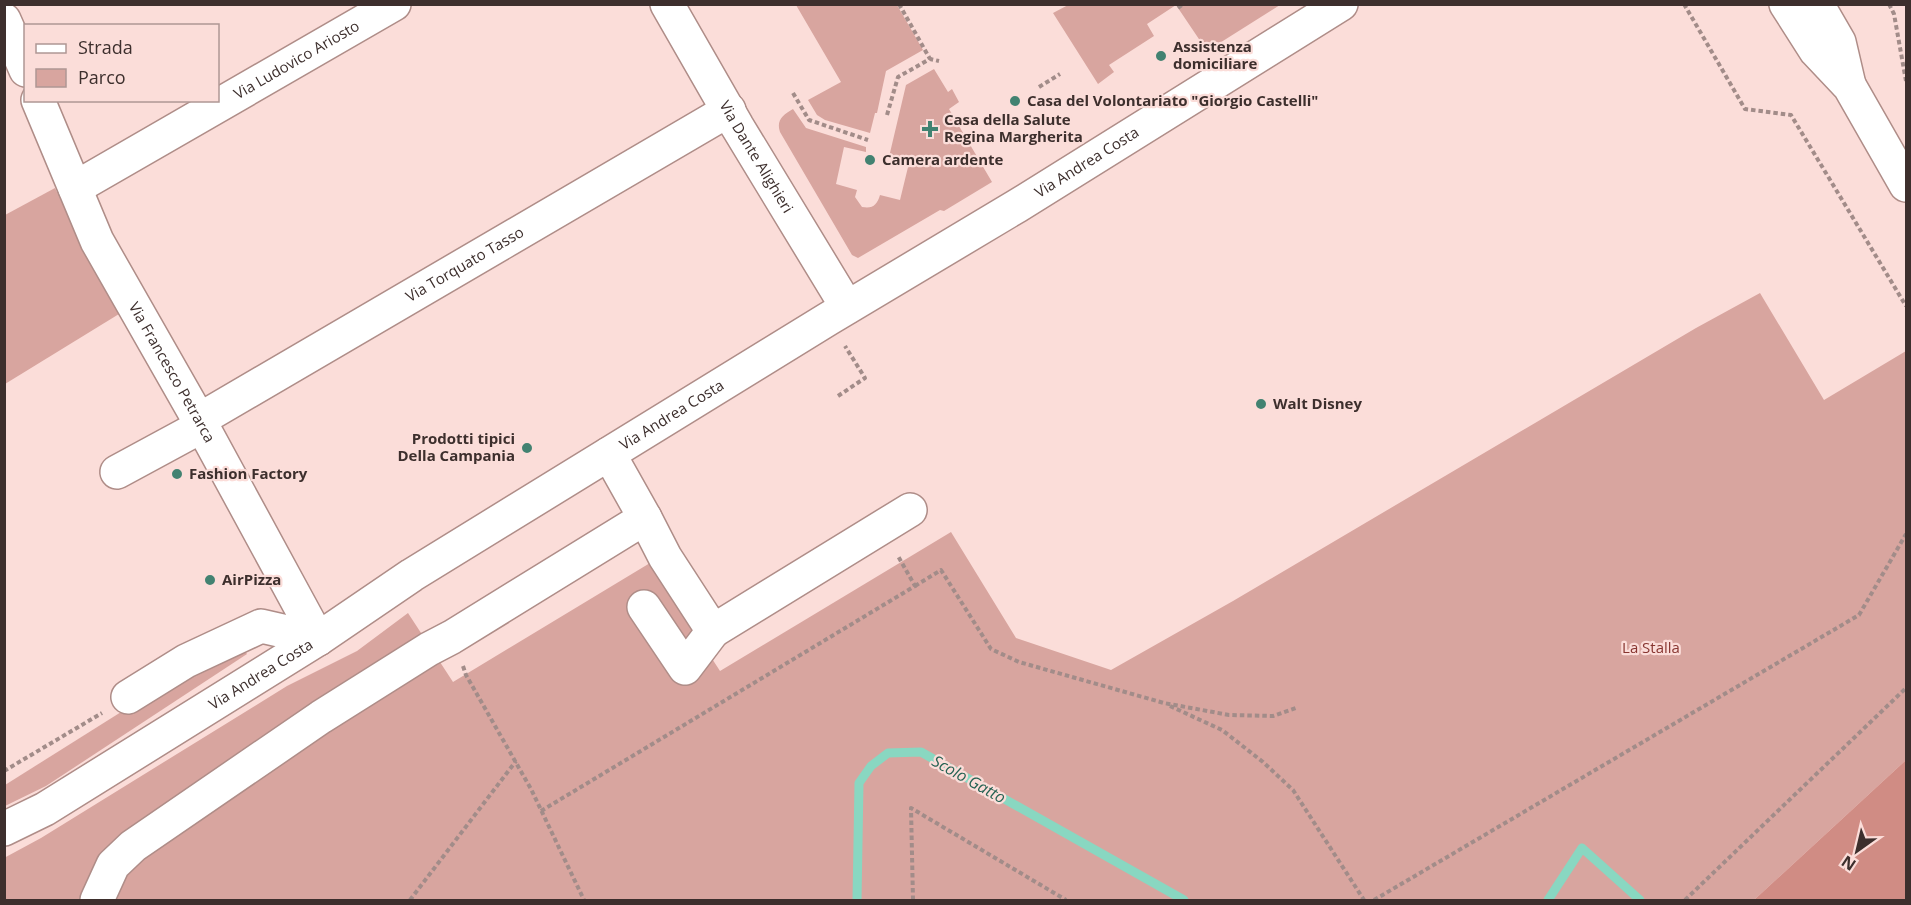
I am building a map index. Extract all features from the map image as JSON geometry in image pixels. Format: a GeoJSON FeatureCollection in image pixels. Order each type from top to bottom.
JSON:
{"type":"FeatureCollection","features":[{"type":"Feature","properties":{"kind":"street","name":"Via Ludovico Ariosto"},"geometry":{"type":"LineString","coordinates":[[75,188],[394,4]]}},
{"type":"Feature","properties":{"kind":"street","name":"Via Dante Alighieri"},"geometry":{"type":"LineString","coordinates":[[667,4],[729,110],[838,313]]}},
{"type":"Feature","properties":{"kind":"street","name":"Via Andrea Costa"},"geometry":{"type":"LineString","coordinates":[[4,829],[55,802],[318,639],[412,575],[838,313],[1017,206],[1341,4]]}},
{"type":"Feature","properties":{"kind":"street"},"geometry":{"type":"LineString","coordinates":[[1786,4],[1816,51],[1850,87],[1906,185]]}},
{"type":"Feature","properties":{"kind":"street"},"geometry":{"type":"LineString","coordinates":[[1817,4],[1839,42],[1850,87]]}},
{"type":"Feature","properties":{"kind":"street"},"geometry":{"type":"LineString","coordinates":[[4,20],[24,65]]}},
{"type":"Feature","properties":{"kind":"street","name":"Via Francesco Petrarca"},"geometry":{"type":"LineString","coordinates":[[39,102],[97,241],[318,639]]}},
{"type":"Feature","properties":{"kind":"street","name":"Via Torquato Tasso"},"geometry":{"type":"LineString","coordinates":[[117,472],[729,110]]}},
{"type":"Feature","properties":{"kind":"street"},"geometry":{"type":"LineString","coordinates":[[609,454],[665,557],[712,631]]}},
{"type":"Feature","properties":{"kind":"street"},"geometry":{"type":"LineString","coordinates":[[644,607],[685,668],[712,631],[910,510]]}},
{"type":"Feature","properties":{"kind":"street"},"geometry":{"type":"LineString","coordinates":[[97,900],[114,865],[133,846],[321,717],[429,648],[452,637],[645,518]]}},
{"type":"Feature","properties":{"kind":"street"},"geometry":{"type":"LineString","coordinates":[[128,698],[186,661],[261,626],[318,639]]}},
{"type":"Feature","properties":{"kind":"path"},"geometry":{"type":"LineString","coordinates":[[899,4],[930,59]]}},
{"type":"Feature","properties":{"kind":"path"},"geometry":{"type":"LineString","coordinates":[[1178,8],[1183,4]]}},
{"type":"Feature","properties":{"kind":"path"},"geometry":{"type":"LineString","coordinates":[[1684,4],[1745,109],[1791,115],[1906,306]]}},
{"type":"Feature","properties":{"kind":"path"},"geometry":{"type":"LineString","coordinates":[[1889,4],[1894,14],[1904,54],[1906,81]]}},
{"type":"Feature","properties":{"kind":"path"},"geometry":{"type":"LineString","coordinates":[[887,115],[898,77],[930,59],[939,61]]}},
{"type":"Feature","properties":{"kind":"path"},"geometry":{"type":"LineString","coordinates":[[1039,87],[1060,74]]}},
{"type":"Feature","properties":{"kind":"path"},"geometry":{"type":"LineString","coordinates":[[793,93],[809,120],[868,140]]}},
{"type":"Feature","properties":{"kind":"path"},"geometry":{"type":"LineString","coordinates":[[838,313],[865,378],[838,396]]}},
{"type":"Feature","properties":{"kind":"path"},"geometry":{"type":"LineString","coordinates":[[881,527],[915,586]]}},
{"type":"Feature","properties":{"kind":"path"},"geometry":{"type":"LineString","coordinates":[[1374,900],[1859,615],[1906,534]]}},
{"type":"Feature","properties":{"kind":"path"},"geometry":{"type":"LineString","coordinates":[[541,811],[941,570],[991,649],[1019,662],[1164,703],[1229,716],[1273,716],[1296,708]]}},
{"type":"Feature","properties":{"kind":"path"},"geometry":{"type":"LineString","coordinates":[[452,637],[466,675],[516,761],[584,900]]}},
{"type":"Feature","properties":{"kind":"path"},"geometry":{"type":"LineString","coordinates":[[1685,900],[1906,688]]}},
{"type":"Feature","properties":{"kind":"path"},"geometry":{"type":"LineString","coordinates":[[4,771],[128,698]]}},
{"type":"Feature","properties":{"kind":"path"},"geometry":{"type":"LineString","coordinates":[[1164,703],[1222,730],[1263,762],[1293,790],[1364,900]]}},
{"type":"Feature","properties":{"kind":"path"},"geometry":{"type":"LineString","coordinates":[[410,900],[516,761]]}},
{"type":"Feature","properties":{"kind":"path"},"geometry":{"type":"LineString","coordinates":[[913,900],[912,808],[1066,900]]}},
{"type":"Feature","properties":{"kind":"green space"},"geometry":{"type":"Polygon","coordinates":[[[1070,4],[1280,5],[1207,51],[1176,5],[1147,24],[1154,36],[1109,65],[1114,72],[1098,84],[1053,13],[1070,4]]]}},
{"type":"Feature","properties":{"kind":"green space"},"geometry":{"type":"Polygon","coordinates":[[[796,5],[897,5],[923,50],[886,71],[870,133],[825,120],[817,115],[808,100],[841,82],[796,5]]]}},
{"type":"Feature","properties":{"kind":"green space"},"geometry":{"type":"Polygon","coordinates":[[[934,69],[948,92],[952,89],[959,102],[949,109],[992,182],[858,258],[852,255],[780,132],[780,121],[793,109],[806,128],[866,147],[866,152],[844,147],[836,184],[857,190],[855,197],[862,207],[874,206],[880,195],[900,200],[909,163],[889,157],[906,85],[934,69]]]}},
{"type":"Feature","properties":{"kind":"green space"},"geometry":{"type":"Polygon","coordinates":[[[55,188],[119,314],[5,384],[5,215],[55,188]]]}},
{"type":"Feature","properties":{"kind":"green space","name":"La Stalla"},"geometry":{"type":"Polygon","coordinates":[[[1760,293],[1824,400],[1906,351],[1906,760],[1754,900],[5,900],[4,858],[41,838],[287,686],[357,651],[408,613],[453,682],[650,563],[720,671],[951,532],[1016,638],[1111,670],[1233,601],[1696,328],[1760,293]]]}},
{"type":"Feature","properties":{"kind":"green space"},"geometry":{"type":"Polygon","coordinates":[[[240,644],[247,654],[46,786],[5,806],[5,785],[137,702],[240,644]]]}},
{"type":"Feature","properties":{"kind":"shaded area"},"geometry":{"type":"Polygon","coordinates":[[[1906,760],[1906,900],[1754,900],[1906,760]]]}},
{"type":"Feature","properties":{"kind":"waterway","name":"Scolo Gatto"},"geometry":{"type":"LineString","coordinates":[[857,900],[859,783],[871,766],[888,753],[921,752],[1184,900]]}},
{"type":"Feature","properties":{"kind":"waterway","name":"Scolo Gatto"},"geometry":{"type":"LineString","coordinates":[[1548,900],[1582,848],[1640,900]]}},
{"type":"Feature","properties":{"kind":"place","name":"Assistenza domiciliare"},"geometry":{"type":"Point","coordinates":[1161,56]}},
{"type":"Feature","properties":{"kind":"place","name":"Casa del Volontariato \"Giorgio Castelli\""},"geometry":{"type":"Point","coordinates":[1015,101]}},
{"type":"Feature","properties":{"kind":"place","name":"Casa della Salute Regina Margherita"},"geometry":{"type":"Point","coordinates":[930,129]}},
{"type":"Feature","properties":{"kind":"place","name":"Camera ardente"},"geometry":{"type":"Point","coordinates":[870,160]}},
{"type":"Feature","properties":{"kind":"place","name":"Walt Disney"},"geometry":{"type":"Point","coordinates":[1261,404]}},
{"type":"Feature","properties":{"kind":"place","name":"Prodotti tipici Della Campania"},"geometry":{"type":"Point","coordinates":[527,448]}},
{"type":"Feature","properties":{"kind":"place","name":"Fashion Factory"},"geometry":{"type":"Point","coordinates":[177,474]}},
{"type":"Feature","properties":{"kind":"place","name":"AirPizza"},"geometry":{"type":"Point","coordinates":[210,580]}}]}
